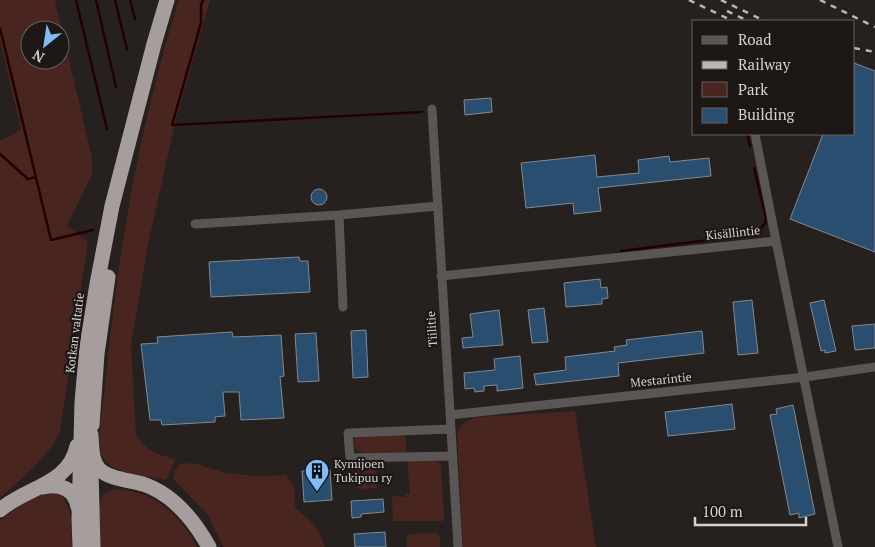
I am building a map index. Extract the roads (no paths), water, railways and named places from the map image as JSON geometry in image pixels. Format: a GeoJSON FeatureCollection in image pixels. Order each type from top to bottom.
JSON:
{"type":"FeatureCollection","features":[{"type":"Feature","properties":{"kind":"highway","name":"Kotkan valtatie"},"geometry":{"type":"LineString","coordinates":[[93,547],[86,521],[82,402],[87,346],[101,255],[112,206],[167,0]]}},
{"type":"Feature","properties":{"kind":"highway","name":"Kotkan valtatie"},"geometry":{"type":"LineString","coordinates":[[80,547],[86,521],[97,354],[113,243],[133,127]]}},
{"type":"Feature","properties":{"kind":"highway"},"geometry":{"type":"LineString","coordinates":[[0,510],[21,495],[61,475],[74,459],[82,402]]}},
{"type":"Feature","properties":{"kind":"highway"},"geometry":{"type":"LineString","coordinates":[[91,435],[94,461],[99,469],[108,474],[154,489],[170,499],[196,526],[208,547]]}},
{"type":"Feature","properties":{"kind":"highway"},"geometry":{"type":"LineString","coordinates":[[86,521],[104,487],[116,481],[134,482]]}},
{"type":"Feature","properties":{"kind":"highway"},"geometry":{"type":"LineString","coordinates":[[37,488],[52,485],[69,490],[77,501],[86,521]]}},
{"type":"Feature","properties":{"kind":"street","name":"Tiilitie"},"geometry":{"type":"LineString","coordinates":[[432,109],[458,547]]}},
{"type":"Feature","properties":{"kind":"street"},"geometry":{"type":"LineString","coordinates":[[755,135],[776,241]]}},
{"type":"Feature","properties":{"kind":"street"},"geometry":{"type":"LineString","coordinates":[[195,224],[339,215],[438,206]]}},
{"type":"Feature","properties":{"kind":"street"},"geometry":{"type":"LineString","coordinates":[[339,215],[343,307]]}},
{"type":"Feature","properties":{"kind":"street","name":"Kisällintie"},"geometry":{"type":"LineString","coordinates":[[441,276],[776,241],[838,547]]}},
{"type":"Feature","properties":{"kind":"street","name":"Mestarintie"},"geometry":{"type":"LineString","coordinates":[[450,415],[875,368]]}},
{"type":"Feature","properties":{"kind":"street"},"geometry":{"type":"LineString","coordinates":[[451,429],[348,433],[350,458],[452,456]]}},
{"type":"Feature","properties":{"kind":"waterway"},"geometry":{"type":"LineString","coordinates":[[76,0],[107,129]]}},
{"type":"Feature","properties":{"kind":"waterway"},"geometry":{"type":"LineString","coordinates":[[96,0],[116,87]]}},
{"type":"Feature","properties":{"kind":"waterway"},"geometry":{"type":"LineString","coordinates":[[115,0],[127,49]]}},
{"type":"Feature","properties":{"kind":"waterway"},"geometry":{"type":"LineString","coordinates":[[130,0],[135,19]]}},
{"type":"Feature","properties":{"kind":"waterway"},"geometry":{"type":"LineString","coordinates":[[203,0],[201,5],[201,23],[172,125],[422,112]]}},
{"type":"Feature","properties":{"kind":"waterway"},"geometry":{"type":"LineString","coordinates":[[0,28],[51,240],[93,230]]}},
{"type":"Feature","properties":{"kind":"waterway"},"geometry":{"type":"LineString","coordinates":[[747,135],[750,146]]}},
{"type":"Feature","properties":{"kind":"waterway"},"geometry":{"type":"LineString","coordinates":[[0,154],[28,179],[36,177]]}},
{"type":"Feature","properties":{"kind":"waterway"},"geometry":{"type":"LineString","coordinates":[[621,251],[757,234],[765,223],[766,218],[754,168]]}},
{"type":"Feature","properties":{"kind":"railway"},"geometry":{"type":"LineString","coordinates":[[689,0],[731,20]]}},
{"type":"Feature","properties":{"kind":"railway"},"geometry":{"type":"LineString","coordinates":[[721,0],[763,20]]}},
{"type":"Feature","properties":{"kind":"railway"},"geometry":{"type":"LineString","coordinates":[[820,0],[875,27]]}},
{"type":"Feature","properties":{"kind":"railway"},"geometry":{"type":"LineString","coordinates":[[727,11],[746,20]]}},
{"type":"Feature","properties":{"kind":"railway"},"geometry":{"type":"LineString","coordinates":[[855,48],[875,52]]}},
{"type":"Feature","properties":{"kind":"place","name":"Kymijoen Tukipuu ry"},"geometry":{"type":"Point","coordinates":[317,492]}}]}
